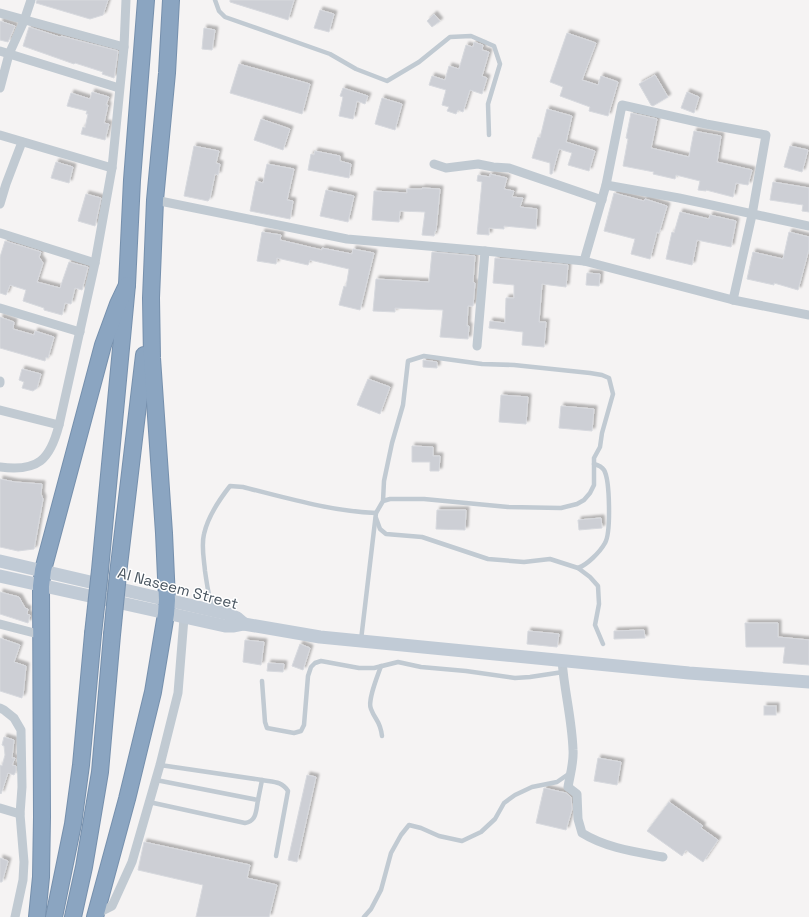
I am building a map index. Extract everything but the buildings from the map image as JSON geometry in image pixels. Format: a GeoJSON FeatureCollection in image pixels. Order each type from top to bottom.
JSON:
{"type":"FeatureCollection","features":[{"type":"Feature","properties":{"kind":"highway"},"geometry":{"type":"LineString","coordinates":[[54,917],[75,809],[81,764],[127,285],[132,180],[146,0]]}},
{"type":"Feature","properties":{"kind":"highway"},"geometry":{"type":"LineString","coordinates":[[96,915],[127,799],[153,692],[166,607],[164,533],[152,358],[151,298],[155,200],[167,73],[171,0]]}},
{"type":"Feature","properties":{"kind":"highway"},"geometry":{"type":"LineString","coordinates":[[37,917],[41,877],[42,817],[42,578],[103,345],[118,304],[127,285]]}},
{"type":"Feature","properties":{"kind":"highway"},"geometry":{"type":"LineString","coordinates":[[73,917],[84,867],[100,772],[118,574],[151,298]]}},
{"type":"Feature","properties":{"kind":"street"},"geometry":{"type":"LineString","coordinates":[[0,88],[9,54],[24,21],[31,0]]}},
{"type":"Feature","properties":{"kind":"street"},"geometry":{"type":"LineString","coordinates":[[0,467],[14,469],[28,467],[38,463],[52,448],[59,425],[95,263],[112,168],[124,47],[126,0]]}},
{"type":"Feature","properties":{"kind":"street"},"geometry":{"type":"LineString","coordinates":[[0,13],[24,21],[124,47]]}},
{"type":"Feature","properties":{"kind":"street"},"geometry":{"type":"LineString","coordinates":[[0,52],[119,88]]}},
{"type":"Feature","properties":{"kind":"street"},"geometry":{"type":"LineString","coordinates":[[584,262],[606,185],[622,105],[766,136],[752,215],[733,300]]}},
{"type":"Feature","properties":{"kind":"street"},"geometry":{"type":"LineString","coordinates":[[0,135],[112,168]]}},
{"type":"Feature","properties":{"kind":"street"},"geometry":{"type":"LineString","coordinates":[[0,204],[3,183],[22,142]]}},
{"type":"Feature","properties":{"kind":"street"},"geometry":{"type":"LineString","coordinates":[[434,164],[446,168],[478,164],[508,168],[602,200]]}},
{"type":"Feature","properties":{"kind":"street"},"geometry":{"type":"LineString","coordinates":[[606,185],[679,198],[752,215],[809,226]]}},
{"type":"Feature","properties":{"kind":"street"},"geometry":{"type":"LineString","coordinates":[[155,200],[347,240],[485,251],[584,262],[733,300],[809,316]]}},
{"type":"Feature","properties":{"kind":"street"},"geometry":{"type":"LineString","coordinates":[[0,233],[95,263]]}},
{"type":"Feature","properties":{"kind":"street"},"geometry":{"type":"LineString","coordinates":[[477,346],[485,251]]}},
{"type":"Feature","properties":{"kind":"street"},"geometry":{"type":"LineString","coordinates":[[0,308],[80,332]]}},
{"type":"Feature","properties":{"kind":"street"},"geometry":{"type":"LineString","coordinates":[[0,410],[59,425]]}},
{"type":"Feature","properties":{"kind":"street","name":"Al Naseem Street"},"geometry":{"type":"LineString","coordinates":[[0,561],[42,578],[166,607],[214,611],[237,618],[244,624]]}},
{"type":"Feature","properties":{"kind":"street","name":"Al Naseem Street"},"geometry":{"type":"LineString","coordinates":[[0,576],[42,578]]}},
{"type":"Feature","properties":{"kind":"street","name":"Al Naseem Street"},"geometry":{"type":"LineString","coordinates":[[166,607],[184,618],[225,626],[244,624]]}},
{"type":"Feature","properties":{"kind":"street"},"geometry":{"type":"LineString","coordinates":[[96,915],[112,906],[132,862],[156,780],[178,693],[184,618]]}},
{"type":"Feature","properties":{"kind":"street"},"geometry":{"type":"LineString","coordinates":[[0,624],[42,635]]}},
{"type":"Feature","properties":{"kind":"street"},"geometry":{"type":"LineString","coordinates":[[244,624],[320,637],[361,640],[562,666],[689,673],[809,682]]}},
{"type":"Feature","properties":{"kind":"street"},"geometry":{"type":"LineString","coordinates":[[562,666],[574,752],[568,787],[577,794],[578,819],[582,833],[592,839],[627,850],[663,857]]}},
{"type":"Feature","properties":{"kind":"street"},"geometry":{"type":"LineString","coordinates":[[0,708],[14,718],[21,730],[22,787],[20,814],[24,862],[23,880],[15,917]]}},
{"type":"Feature","properties":{"kind":"street"},"geometry":{"type":"LineString","coordinates":[[0,808],[20,814]]}},
{"type":"Feature","properties":{"kind":"lane"},"geometry":{"type":"LineString","coordinates":[[215,0],[219,11],[225,18],[330,54],[356,69],[387,81],[419,62],[450,37],[471,36],[494,46],[500,64],[488,104],[490,135]]}},
{"type":"Feature","properties":{"kind":"lane"},"geometry":{"type":"LineString","coordinates":[[361,640],[376,513],[382,501],[384,481],[392,443],[403,405],[408,361],[424,356],[482,364],[521,366],[590,373],[609,378],[613,394],[602,433],[600,447],[594,458],[594,485],[590,493],[578,504],[561,508],[508,507],[424,499],[390,499],[382,501]]}},
{"type":"Feature","properties":{"kind":"lane"},"geometry":{"type":"LineString","coordinates":[[578,568],[585,565],[606,543],[609,531],[608,484],[604,470],[594,464]]}},
{"type":"Feature","properties":{"kind":"lane"},"geometry":{"type":"LineString","coordinates":[[214,611],[209,598],[206,576],[203,550],[204,534],[214,509],[230,486],[243,486],[333,509],[352,512],[376,513]]}},
{"type":"Feature","properties":{"kind":"lane"},"geometry":{"type":"LineString","coordinates":[[376,513],[380,529],[386,534],[422,537],[488,559],[524,562],[550,559],[578,568],[590,577],[598,586],[598,604],[595,625],[603,644]]}},
{"type":"Feature","properties":{"kind":"lane"},"geometry":{"type":"LineString","coordinates":[[262,681],[265,722],[267,728],[294,733],[301,731],[304,725],[308,676],[311,667],[315,663],[322,662],[360,668],[374,668],[398,662],[421,667],[466,671],[515,678],[530,677],[562,666]]}},
{"type":"Feature","properties":{"kind":"lane"},"geometry":{"type":"LineString","coordinates":[[381,666],[370,708],[381,725],[382,736]]}},
{"type":"Feature","properties":{"kind":"lane"},"geometry":{"type":"LineString","coordinates":[[160,765],[262,780],[285,786],[288,791],[276,856]]}},
{"type":"Feature","properties":{"kind":"lane"},"geometry":{"type":"LineString","coordinates":[[364,917],[371,909],[381,890],[391,853],[401,835],[409,825],[421,828],[439,836],[462,841],[481,832],[495,819],[504,803],[515,795],[532,787],[557,782],[570,773]]}},
{"type":"Feature","properties":{"kind":"lane"},"geometry":{"type":"LineString","coordinates":[[156,780],[258,800]]}},
{"type":"Feature","properties":{"kind":"lane"},"geometry":{"type":"LineString","coordinates":[[149,802],[245,823],[251,822],[255,818],[262,780]]}}]}
